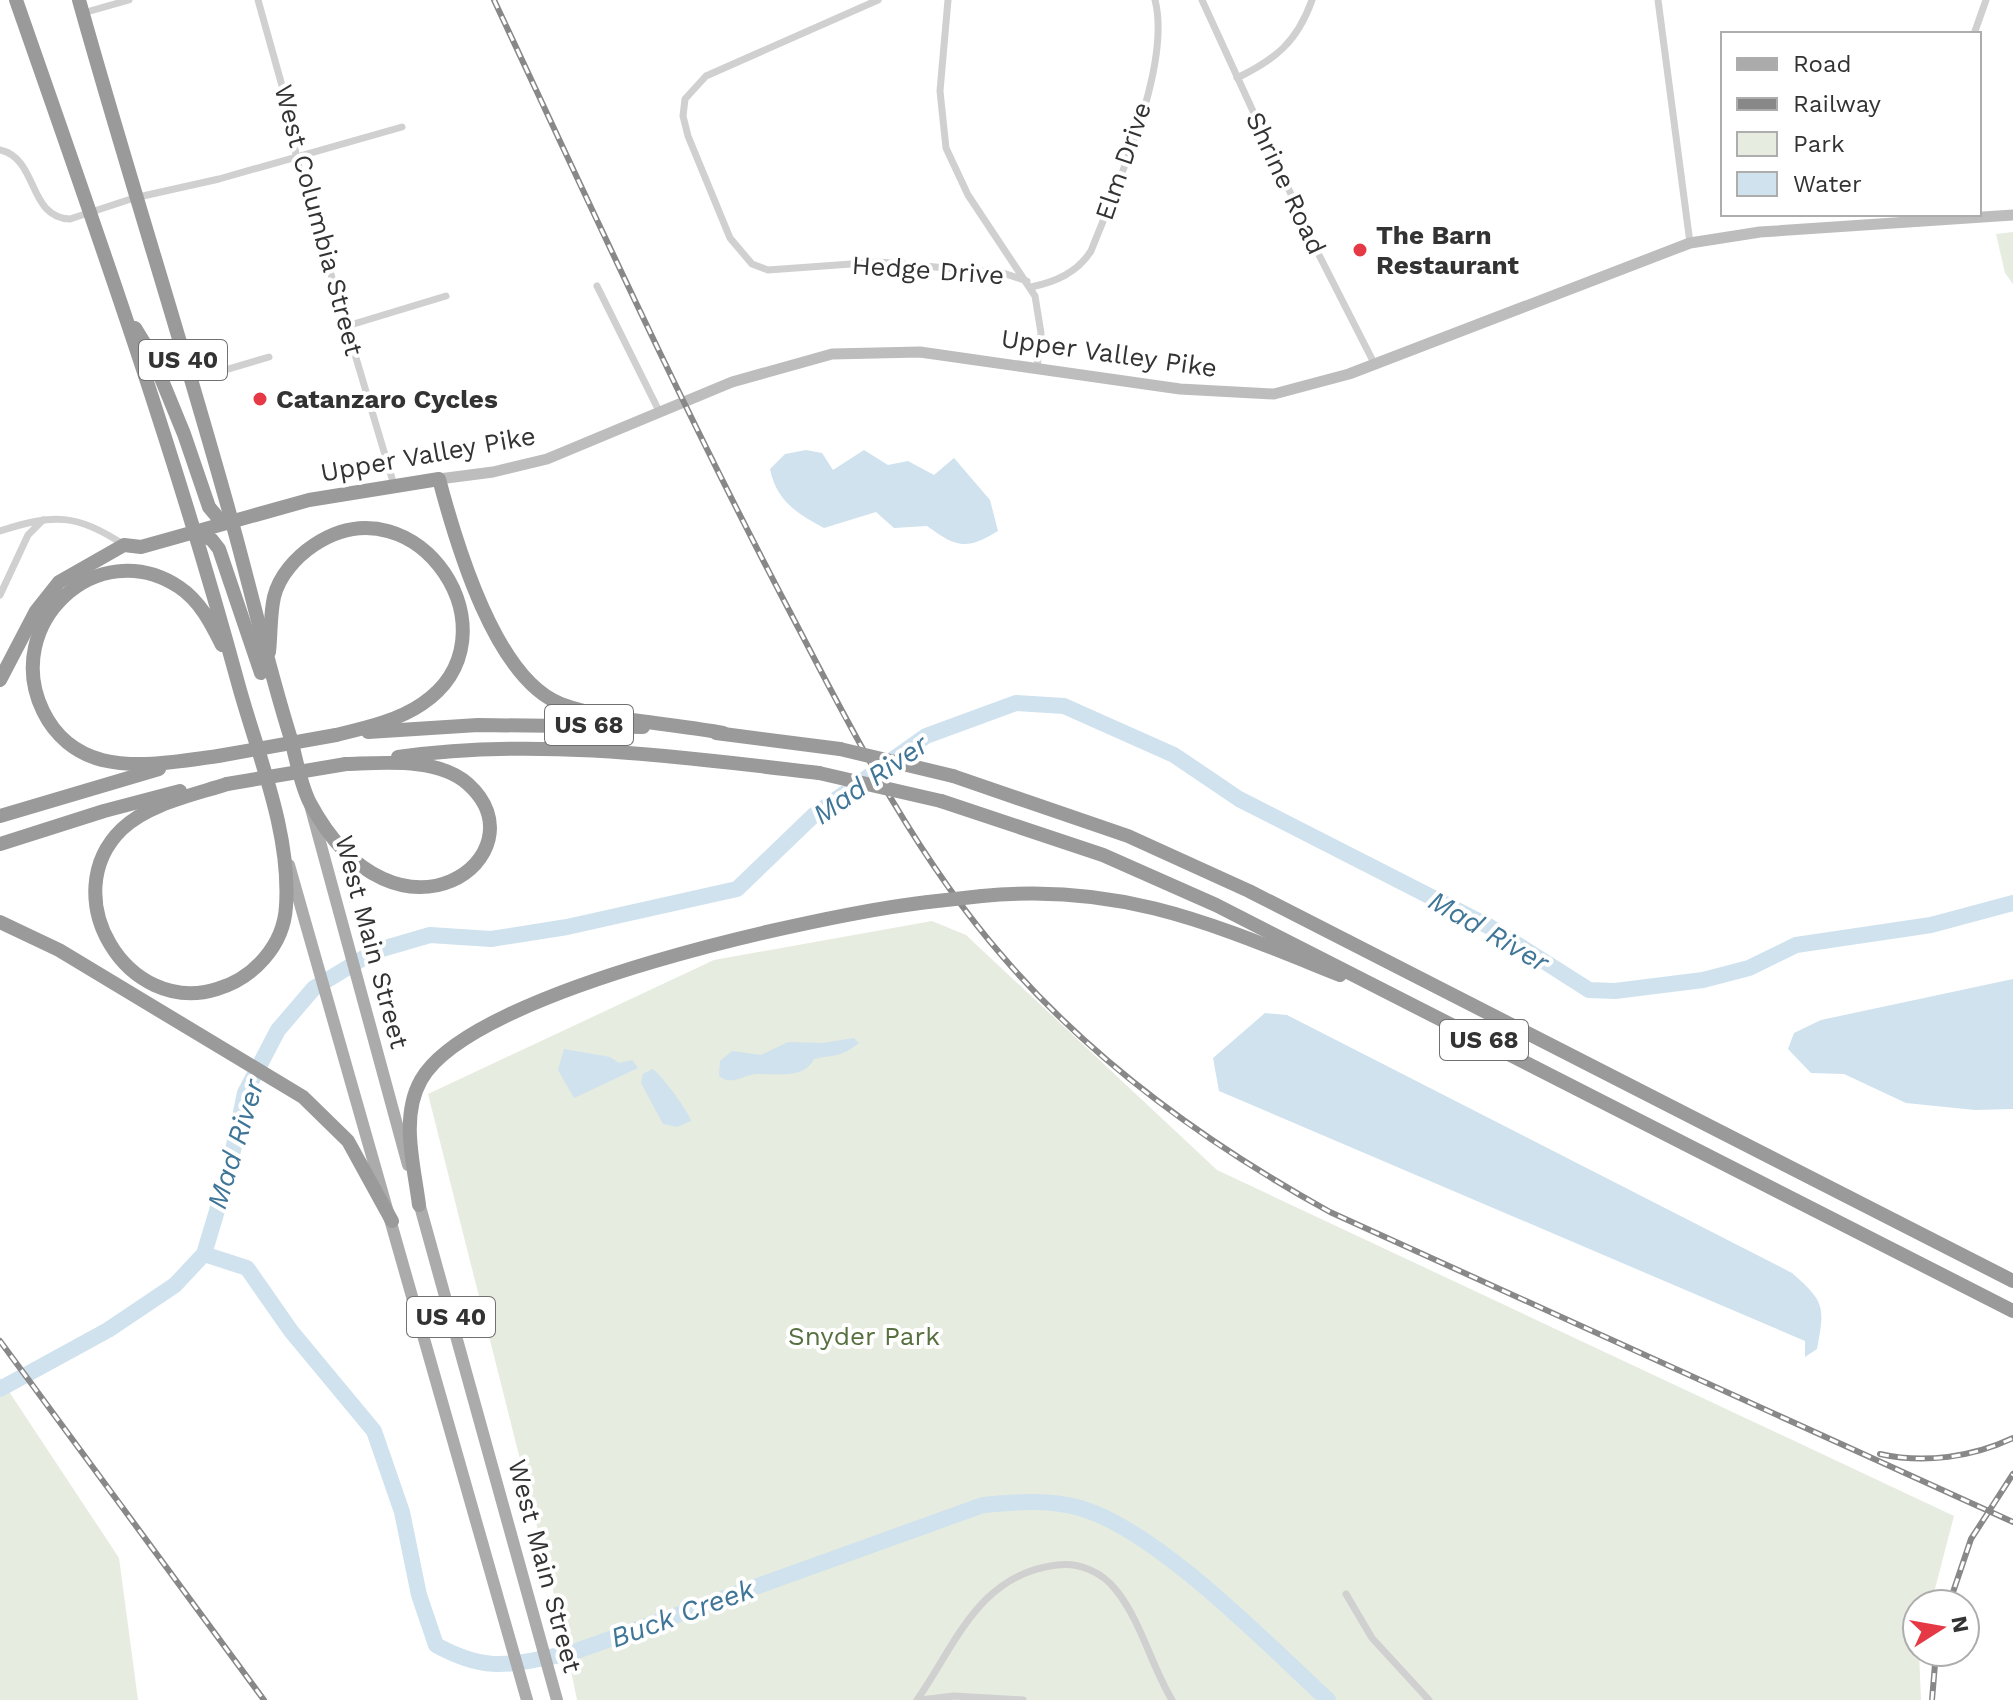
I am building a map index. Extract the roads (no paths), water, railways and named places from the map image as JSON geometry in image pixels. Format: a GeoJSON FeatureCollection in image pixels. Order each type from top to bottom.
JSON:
{"type":"FeatureCollection","features":[{"type":"Feature","properties":{"kind":"highway","name":"US 40"},"geometry":{"type":"LineString","coordinates":[[16,0],[90,214]]}},
{"type":"Feature","properties":{"kind":"highway","name":"US 40"},"geometry":{"type":"LineString","coordinates":[[81,7],[134,198]]}},
{"type":"Feature","properties":{"kind":"highway","name":"West Main Street"},"geometry":{"type":"LineString","coordinates":[[134,198],[232,522],[268,664],[309,802]]}},
{"type":"Feature","properties":{"kind":"highway","name":"West Main Street"},"geometry":{"type":"LineString","coordinates":[[90,214],[197,532],[280,835]]}},
{"type":"Feature","properties":{"kind":"highway"},"geometry":{"type":"LineString","coordinates":[[113,281],[152,356],[209,507],[215,516],[232,522]]}},
{"type":"Feature","properties":{"kind":"highway"},"geometry":{"type":"LineString","coordinates":[[439,479],[493,629],[525,681],[548,698],[577,708],[723,733]]}},
{"type":"Feature","properties":{"kind":"highway","name":"Upper Valley Pike"},"geometry":{"type":"LineString","coordinates":[[124,545],[141,547],[309,500],[439,479]]}},
{"type":"Feature","properties":{"kind":"highway"},"geometry":{"type":"LineString","coordinates":[[268,664],[274,597],[285,573],[307,549],[333,535],[361,530],[407,538],[431,554],[450,580],[460,606],[461,637],[444,685],[421,705],[378,724],[336,735]]}},
{"type":"Feature","properties":{"kind":"highway"},"geometry":{"type":"LineString","coordinates":[[197,532],[212,540],[219,549],[263,679],[284,718]]}},
{"type":"Feature","properties":{"kind":"highway"},"geometry":{"type":"LineString","coordinates":[[0,680],[36,611],[52,589],[72,572],[124,545]]}},
{"type":"Feature","properties":{"kind":"highway"},"geometry":{"type":"LineString","coordinates":[[218,756],[151,764],[116,762],[86,754],[64,740],[47,720],[33,686],[32,656],[45,616],[64,595],[103,575],[135,572],[165,580],[187,593],[206,614],[234,666]]}},
{"type":"Feature","properties":{"kind":"highway","name":"US 68"},"geometry":{"type":"LineString","coordinates":[[0,816],[83,789],[218,756],[336,735],[538,724],[723,733],[840,749],[953,776],[1128,836],[1249,891],[2013,1281]]}},
{"type":"Feature","properties":{"kind":"highway","name":"US 68"},"geometry":{"type":"LineString","coordinates":[[0,844],[139,801],[346,764],[444,753],[567,751],[680,757],[819,773],[941,801],[1066,842],[1161,880],[1429,1011],[2013,1311]]}},
{"type":"Feature","properties":{"kind":"highway"},"geometry":{"type":"LineString","coordinates":[[309,802],[352,859],[379,878],[427,889],[452,883],[473,868],[485,848],[488,827],[483,803],[469,785],[448,772],[421,766],[346,764]]}},
{"type":"Feature","properties":{"kind":"highway"},"geometry":{"type":"LineString","coordinates":[[227,784],[182,798],[129,823],[104,854],[96,883],[97,913],[108,942],[127,967],[158,986],[193,993],[221,989],[259,965],[278,938],[287,904],[280,835]]}},
{"type":"Feature","properties":{"kind":"highway"},"geometry":{"type":"LineString","coordinates":[[419,1205],[410,1136],[411,1106],[431,1065],[459,1040],[554,997],[685,952],[798,923],[982,896],[1076,894],[1163,909],[1237,932],[1429,1011]]}},
{"type":"Feature","properties":{"kind":"highway"},"geometry":{"type":"LineString","coordinates":[[0,922],[59,950],[296,1092],[317,1108],[348,1141],[392,1221]]}},
{"type":"Feature","properties":{"kind":"main road","name":"West Main Street"},"geometry":{"type":"LineString","coordinates":[[309,802],[339,920],[556,1697]]}},
{"type":"Feature","properties":{"kind":"main road","name":"West Main Street"},"geometry":{"type":"LineString","coordinates":[[280,835],[527,1700]]}},
{"type":"Feature","properties":{"kind":"street"},"geometry":{"type":"LineString","coordinates":[[81,7],[129,0]]}},
{"type":"Feature","properties":{"kind":"street","name":"West Columbia Street"},"geometry":{"type":"LineString","coordinates":[[258,0],[293,125],[296,157],[394,485]]}},
{"type":"Feature","properties":{"kind":"street","name":"Hedge Drive"},"geometry":{"type":"LineString","coordinates":[[878,0],[706,76],[690,90],[683,107],[688,136],[730,238],[752,264],[768,270],[879,262],[1003,273],[1029,284]]}},
{"type":"Feature","properties":{"kind":"street"},"geometry":{"type":"LineString","coordinates":[[948,0],[940,91],[946,148],[968,195],[1029,284],[1041,333],[1037,368]]}},
{"type":"Feature","properties":{"kind":"street","name":"Elm Drive"},"geometry":{"type":"LineString","coordinates":[[1029,284],[1051,283],[1075,270],[1091,251],[1153,73],[1160,34],[1155,0]]}},
{"type":"Feature","properties":{"kind":"street","name":"Shrine Road"},"geometry":{"type":"LineString","coordinates":[[1202,0],[1318,253],[1374,363]]}},
{"type":"Feature","properties":{"kind":"street"},"geometry":{"type":"LineString","coordinates":[[1237,78],[1286,50],[1300,29],[1312,0]]}},
{"type":"Feature","properties":{"kind":"street"},"geometry":{"type":"LineString","coordinates":[[1658,0],[1690,243]]}},
{"type":"Feature","properties":{"kind":"street"},"geometry":{"type":"LineString","coordinates":[[1975,32],[1986,0]]}},
{"type":"Feature","properties":{"kind":"street"},"geometry":{"type":"LineString","coordinates":[[0,150],[21,162],[40,203],[50,212],[70,219],[134,198],[402,127]]}},
{"type":"Feature","properties":{"kind":"street","name":"Upper Valley Pike"},"geometry":{"type":"LineString","coordinates":[[1981,216],[2013,215]]}},
{"type":"Feature","properties":{"kind":"street","name":"Upper Valley Pike"},"geometry":{"type":"LineString","coordinates":[[439,479],[547,459],[756,374],[832,354],[920,352],[1180,389],[1252,395],[1296,390],[1690,243],[1760,232],[1970,216]]}},
{"type":"Feature","properties":{"kind":"street"},"geometry":{"type":"LineString","coordinates":[[597,286],[660,413]]}},
{"type":"Feature","properties":{"kind":"street"},"geometry":{"type":"LineString","coordinates":[[347,326],[446,296]]}},
{"type":"Feature","properties":{"kind":"street"},"geometry":{"type":"LineString","coordinates":[[189,381],[269,357]]}},
{"type":"Feature","properties":{"kind":"street"},"geometry":{"type":"LineString","coordinates":[[0,595],[28,535],[45,519]]}},
{"type":"Feature","properties":{"kind":"street"},"geometry":{"type":"LineString","coordinates":[[0,531],[45,519],[74,519],[87,523],[124,545]]}},
{"type":"Feature","properties":{"kind":"street"},"geometry":{"type":"LineString","coordinates":[[918,1700],[959,1628],[986,1598],[1015,1578],[1061,1564],[1084,1567],[1114,1587],[1172,1700]]}},
{"type":"Feature","properties":{"kind":"street"},"geometry":{"type":"LineString","coordinates":[[1346,1594],[1372,1638],[1429,1700]]}},
{"type":"Feature","properties":{"kind":"street"},"geometry":{"type":"LineString","coordinates":[[918,1700],[968,1696],[1023,1700]]}},
{"type":"Feature","properties":{"kind":"water"},"geometry":{"type":"Polygon","coordinates":[[[806,450],[822,453],[833,470],[864,450],[888,465],[908,461],[934,475],[954,458],[990,500],[998,531],[977,542],[961,544],[927,526],[894,528],[876,512],[824,528],[789,505],[777,489],[770,469],[785,454],[806,450]]]}},
{"type":"Feature","properties":{"kind":"water"},"geometry":{"type":"Polygon","coordinates":[[[2013,979],[2013,1109],[1975,1110],[1906,1103],[1844,1074],[1811,1073],[1788,1049],[1794,1033],[1821,1020],[2013,979]]]}},
{"type":"Feature","properties":{"kind":"water"},"geometry":{"type":"Polygon","coordinates":[[[1265,1013],[1287,1015],[1792,1273],[1817,1298],[1820,1306],[1817,1349],[1805,1357],[1805,1341],[1219,1091],[1213,1058],[1265,1013]]]}},
{"type":"Feature","properties":{"kind":"water"},"geometry":{"type":"Polygon","coordinates":[[[854,1038],[859,1043],[847,1051],[814,1059],[809,1066],[796,1073],[755,1074],[732,1080],[719,1076],[720,1061],[732,1051],[761,1055],[788,1042],[823,1043],[854,1038]]]}},
{"type":"Feature","properties":{"kind":"water"},"geometry":{"type":"Polygon","coordinates":[[[564,1049],[610,1057],[619,1063],[632,1060],[638,1068],[574,1098],[558,1070],[564,1049]]]}},
{"type":"Feature","properties":{"kind":"water"},"geometry":{"type":"Polygon","coordinates":[[[652,1069],[686,1110],[691,1121],[677,1127],[663,1124],[641,1083],[643,1074],[652,1069]]]}},
{"type":"Feature","properties":{"kind":"waterway","name":"Mad River"},"geometry":{"type":"LineString","coordinates":[[0,1389],[108,1330],[175,1285],[204,1254],[228,1174],[245,1093],[278,1030],[314,988],[375,951],[430,935],[491,939],[567,927],[737,889],[814,815],[926,736],[1016,703],[1064,706],[1174,755],[1239,799],[1490,927],[1589,990],[1615,991],[1703,980],[1749,968],[1796,945],[1931,925],[2013,903]]}},
{"type":"Feature","properties":{"kind":"waterway","name":"Buck Creek"},"geometry":{"type":"LineString","coordinates":[[204,1254],[247,1268],[291,1331],[374,1431],[402,1512],[419,1595],[436,1645],[455,1654],[502,1664],[571,1653],[983,1505],[1044,1502],[1080,1508],[1110,1520],[1143,1539],[1210,1591],[1328,1700]]}},
{"type":"Feature","properties":{"kind":"railway"},"geometry":{"type":"LineString","coordinates":[[494,0],[638,308],[861,747],[942,878],[972,919],[1039,997],[1076,1033],[1156,1100],[1241,1159],[1330,1212],[2013,1522]]}},
{"type":"Feature","properties":{"kind":"railway"},"geometry":{"type":"LineString","coordinates":[[0,1341],[264,1700]]}},
{"type":"Feature","properties":{"kind":"railway"},"geometry":{"type":"LineString","coordinates":[[1880,1454],[1914,1458],[1948,1457],[1982,1450],[2013,1438]]}},
{"type":"Feature","properties":{"kind":"railway"},"geometry":{"type":"LineString","coordinates":[[1954,1588],[1971,1539],[2013,1474]]}},
{"type":"Feature","properties":{"kind":"railway"},"geometry":{"type":"LineString","coordinates":[[1932,1700],[1935,1668]]}},
{"type":"Feature","properties":{"kind":"place","name":"The Barn Restaurant"},"geometry":{"type":"Point","coordinates":[1360,250]}},
{"type":"Feature","properties":{"kind":"place","name":"Catanzaro Cycles"},"geometry":{"type":"Point","coordinates":[260,399]}},
{"type":"Feature","properties":{"kind":"park label","name":"Snyder Park"},"geometry":{"type":"Point","coordinates":[864,1336]}}]}
